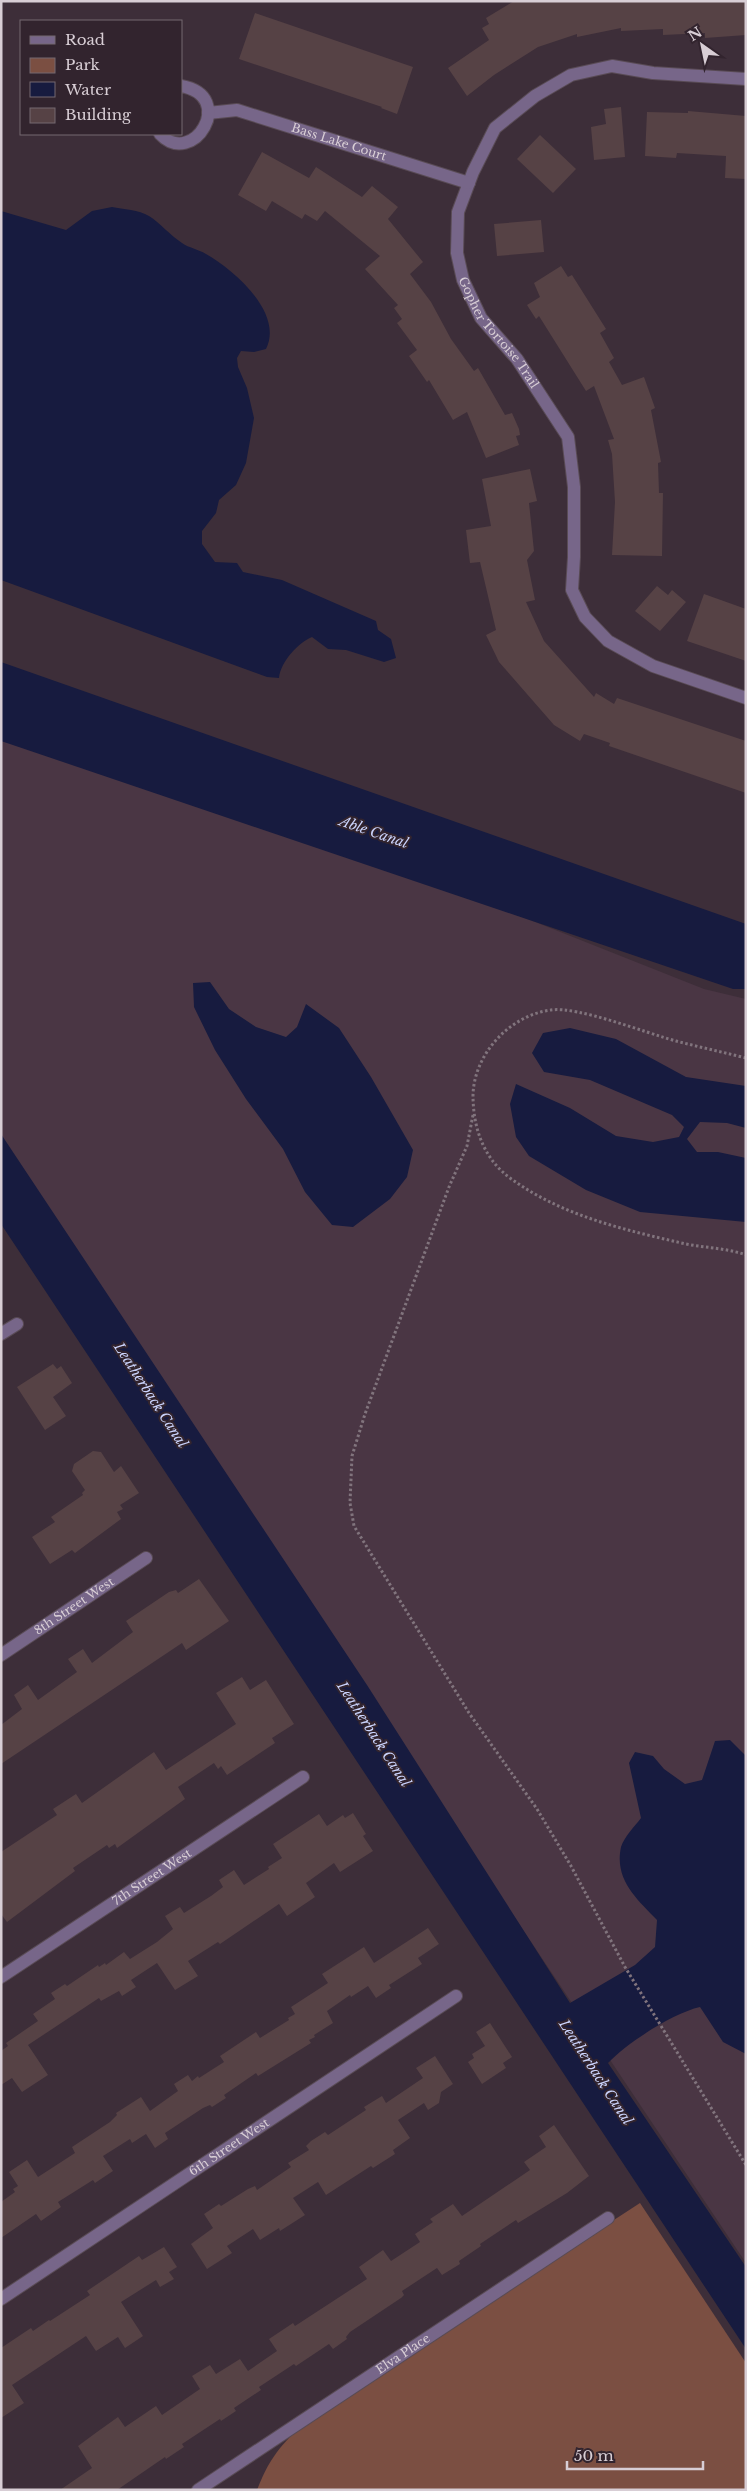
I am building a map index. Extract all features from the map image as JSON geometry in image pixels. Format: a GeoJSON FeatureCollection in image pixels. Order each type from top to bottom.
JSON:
{"type":"FeatureCollection","features":[{"type":"Feature","properties":{"kind":"street","name":"Gopher Tortoise Trail"},"geometry":{"type":"LineString","coordinates":[[746,80],[653,73],[612,66],[571,75],[535,96],[495,128],[469,183],[458,212],[457,253],[462,280],[481,318],[517,358],[568,437],[574,487],[572,590],[585,616],[608,641],[653,666],[746,698]]}},
{"type":"Feature","properties":{"kind":"street"},"geometry":{"type":"LineString","coordinates":[[162,135],[171,141],[189,141],[204,130],[208,113],[203,97],[189,88],[182,86]]}},
{"type":"Feature","properties":{"kind":"street","name":"Bass Lake Court"},"geometry":{"type":"LineString","coordinates":[[208,113],[237,110],[469,183]]}},
{"type":"Feature","properties":{"kind":"street"},"geometry":{"type":"LineString","coordinates":[[1,1334],[17,1324]]}},
{"type":"Feature","properties":{"kind":"street","name":"8th Street West"},"geometry":{"type":"LineString","coordinates":[[1,1655],[146,1558]]}},
{"type":"Feature","properties":{"kind":"street","name":"7th Street West"},"geometry":{"type":"LineString","coordinates":[[1,1977],[303,1777]]}},
{"type":"Feature","properties":{"kind":"street","name":"6th Street West"},"geometry":{"type":"LineString","coordinates":[[1,2299],[456,1996]]}},
{"type":"Feature","properties":{"kind":"street","name":"Elva Place"},"geometry":{"type":"LineString","coordinates":[[198,2490],[608,2218]]}},
{"type":"Feature","properties":{"kind":"path"},"geometry":{"type":"LineString","coordinates":[[746,1058],[676,1041],[581,1014],[552,1009],[527,1016],[498,1037],[484,1055],[474,1087],[473,1115],[467,1146],[446,1195],[365,1414],[352,1456],[350,1503],[354,1526],[469,1713],[537,1809],[571,1866],[625,1967],[746,2165]]}},
{"type":"Feature","properties":{"kind":"path"},"geometry":{"type":"LineString","coordinates":[[473,1115],[480,1140],[494,1164],[510,1178],[548,1200],[619,1229],[746,1255]]}},
{"type":"Feature","properties":{"kind":"shaded area"},"geometry":{"type":"Polygon","coordinates":[[[1,740],[442,885],[704,989],[746,999],[746,2263],[1,1150],[1,740]]]}},
{"type":"Feature","properties":{"kind":"green space"},"geometry":{"type":"Polygon","coordinates":[[[640,2203],[746,2363],[746,2490],[257,2490],[280,2448],[316,2414],[640,2203]]]}},
{"type":"Feature","properties":{"kind":"water"},"geometry":{"type":"Polygon","coordinates":[[[112,207],[136,211],[149,216],[182,243],[203,252],[217,261],[253,294],[262,307],[268,321],[270,335],[266,349],[254,352],[241,351],[237,358],[254,418],[246,463],[236,485],[219,500],[216,513],[202,531],[202,544],[215,562],[237,563],[243,572],[282,580],[376,621],[378,630],[391,639],[396,658],[384,662],[346,650],[328,649],[312,637],[291,653],[283,665],[279,678],[267,677],[1,580],[1,211],[66,230],[92,211],[112,207]]]}},
{"type":"Feature","properties":{"kind":"water","name":"Able Canal"},"geometry":{"type":"Polygon","coordinates":[[[1,662],[746,924],[746,989],[733,989],[1,741],[1,662]]]}},
{"type":"Feature","properties":{"kind":"water"},"geometry":{"type":"Polygon","coordinates":[[[210,982],[229,1009],[256,1027],[286,1037],[297,1027],[306,1004],[339,1028],[371,1077],[413,1150],[407,1177],[390,1199],[353,1227],[332,1225],[305,1192],[283,1149],[246,1099],[215,1050],[194,1007],[193,983],[210,982]]]}},
{"type":"Feature","properties":{"kind":"water"},"geometry":{"type":"Polygon","coordinates":[[[570,1028],[616,1039],[686,1077],[746,1086],[746,1128],[727,1123],[700,1122],[687,1139],[697,1152],[718,1152],[746,1158],[746,1222],[640,1212],[586,1190],[529,1156],[516,1137],[510,1104],[516,1084],[570,1108],[616,1136],[653,1142],[679,1137],[684,1127],[672,1115],[590,1080],[544,1072],[532,1053],[543,1033],[570,1028]]]}},
{"type":"Feature","properties":{"kind":"water","name":"Leatherback Canal"},"geometry":{"type":"Polygon","coordinates":[[[1,1134],[367,1685],[570,2003],[635,1965],[655,1947],[657,1920],[629,1888],[621,1869],[622,1843],[641,1818],[629,1763],[635,1752],[653,1756],[664,1769],[685,1784],[702,1780],[715,1741],[730,1740],[746,1756],[746,2054],[723,2042],[700,2007],[664,2022],[616,2055],[608,2063],[746,2267],[746,2349],[1,1224],[1,1134]]]}},
{"type":"Feature","properties":{"kind":"building"},"geometry":{"type":"Polygon","coordinates":[[[514,1],[746,1],[746,35],[705,38],[705,33],[663,35],[663,29],[621,31],[621,28],[577,37],[577,34],[538,47],[494,75],[467,96],[448,68],[489,40],[482,28],[489,24],[486,18],[514,1]]]}},
{"type":"Feature","properties":{"kind":"building"},"geometry":{"type":"Polygon","coordinates":[[[255,13],[413,67],[397,114],[382,107],[239,59],[255,13]]]}},
{"type":"Feature","properties":{"kind":"building"},"geometry":{"type":"Polygon","coordinates":[[[621,107],[625,157],[594,160],[591,127],[606,124],[604,109],[621,107]]]}},
{"type":"Feature","properties":{"kind":"building"},"geometry":{"type":"Polygon","coordinates":[[[688,111],[746,116],[746,179],[725,178],[726,156],[677,153],[676,158],[645,156],[647,112],[688,113],[688,111]]]}},
{"type":"Feature","properties":{"kind":"building"},"geometry":{"type":"Polygon","coordinates":[[[540,135],[576,169],[553,193],[517,159],[540,135]]]}},
{"type":"Feature","properties":{"kind":"building"},"geometry":{"type":"Polygon","coordinates":[[[262,152],[309,178],[316,167],[362,197],[372,186],[398,207],[388,219],[423,262],[410,274],[431,302],[451,339],[474,371],[478,368],[505,415],[512,413],[519,429],[520,435],[516,436],[519,445],[486,458],[467,412],[453,420],[429,380],[427,382],[409,356],[417,350],[397,323],[402,319],[394,308],[398,305],[365,269],[380,256],[325,211],[317,221],[305,214],[302,219],[272,201],[266,211],[238,195],[262,152]]]}},
{"type":"Feature","properties":{"kind":"building"},"geometry":{"type":"Polygon","coordinates":[[[541,220],[544,252],[497,256],[494,224],[541,220]]]}},
{"type":"Feature","properties":{"kind":"building"},"geometry":{"type":"Polygon","coordinates":[[[561,266],[568,277],[572,275],[606,329],[600,333],[614,358],[609,362],[622,385],[644,377],[655,408],[651,410],[661,462],[658,463],[659,493],[663,493],[662,556],[612,555],[615,502],[612,454],[608,440],[614,439],[594,386],[586,391],[539,316],[536,319],[527,305],[540,297],[534,283],[561,266]]]}},
{"type":"Feature","properties":{"kind":"building"},"geometry":{"type":"Polygon","coordinates":[[[530,469],[537,501],[529,503],[534,551],[527,560],[535,600],[526,602],[544,641],[594,697],[596,693],[614,704],[617,698],[746,741],[746,793],[609,746],[610,743],[584,734],[580,741],[554,725],[499,662],[486,635],[496,630],[480,562],[470,563],[466,530],[491,526],[482,479],[530,469]]]}},
{"type":"Feature","properties":{"kind":"building"},"geometry":{"type":"Polygon","coordinates":[[[657,586],[668,595],[672,590],[686,602],[660,631],[635,611],[657,586]]]}},
{"type":"Feature","properties":{"kind":"building"},"geometry":{"type":"Polygon","coordinates":[[[704,594],[746,609],[746,661],[687,641],[704,594]]]}},
{"type":"Feature","properties":{"kind":"building"},"geometry":{"type":"Polygon","coordinates":[[[53,1364],[57,1369],[61,1366],[72,1383],[53,1397],[66,1416],[45,1430],[17,1387],[53,1364]]]}},
{"type":"Feature","properties":{"kind":"building"},"geometry":{"type":"Polygon","coordinates":[[[93,1451],[101,1452],[114,1472],[121,1466],[139,1493],[120,1505],[123,1509],[117,1512],[121,1519],[75,1553],[72,1550],[50,1564],[32,1537],[55,1522],[51,1517],[83,1495],[82,1493],[85,1490],[72,1471],[74,1464],[93,1451]]]}},
{"type":"Feature","properties":{"kind":"building"},"geometry":{"type":"Polygon","coordinates":[[[199,1579],[229,1621],[186,1650],[182,1643],[1,1764],[1,1725],[22,1709],[14,1695],[28,1685],[38,1700],[77,1672],[68,1659],[83,1649],[92,1663],[133,1632],[126,1621],[169,1592],[176,1590],[178,1593],[199,1579]]]}},
{"type":"Feature","properties":{"kind":"building"},"geometry":{"type":"Polygon","coordinates":[[[242,1677],[250,1690],[266,1680],[294,1724],[272,1738],[275,1743],[227,1775],[221,1766],[218,1769],[214,1763],[178,1787],[185,1799],[117,1848],[115,1844],[109,1848],[107,1845],[73,1868],[75,1871],[7,1922],[1,1914],[1,1852],[57,1815],[53,1809],[76,1794],[82,1803],[154,1752],[166,1770],[236,1724],[216,1693],[242,1677]]]}},
{"type":"Feature","properties":{"kind":"building"},"geometry":{"type":"Polygon","coordinates":[[[353,1813],[366,1834],[363,1836],[373,1851],[340,1872],[334,1863],[306,1883],[315,1897],[287,1916],[279,1904],[220,1944],[218,1942],[188,1961],[198,1976],[175,1990],[157,1963],[131,1980],[136,1987],[122,1996],[119,1991],[101,2001],[99,1998],[28,2045],[48,2075],[22,2092],[12,2078],[1,2085],[1,2051],[8,2046],[6,2043],[38,2021],[33,2014],[55,1999],[51,1993],[65,1984],[67,1986],[98,1965],[99,1967],[105,1963],[106,1965],[124,1952],[130,1959],[157,1942],[173,1929],[165,1916],[180,1907],[184,1913],[211,1896],[223,1887],[219,1880],[234,1870],[244,1885],[269,1869],[268,1867],[282,1858],[273,1844],[319,1814],[327,1826],[343,1815],[345,1818],[353,1813]]]}},
{"type":"Feature","properties":{"kind":"building"},"geometry":{"type":"Polygon","coordinates":[[[428,1928],[439,1944],[418,1958],[422,1964],[389,1985],[391,1988],[376,1998],[368,1986],[351,1997],[350,1995],[327,2011],[333,2023],[314,2035],[315,2037],[309,2040],[311,2043],[258,2076],[256,2073],[224,2095],[226,2098],[212,2107],[210,2105],[203,2108],[165,2133],[168,2139],[155,2148],[146,2134],[132,2143],[130,2139],[103,2156],[113,2171],[95,2183],[93,2180],[58,2202],[61,2207],[41,2221],[36,2214],[1,2238],[1,2202],[15,2192],[13,2189],[18,2186],[9,2172],[27,2160],[38,2177],[75,2153],[72,2147],[110,2122],[117,2115],[116,2113],[141,2097],[150,2111],[178,2091],[174,2084],[188,2075],[192,2081],[198,2076],[199,2078],[224,2062],[220,2056],[256,2032],[260,2038],[289,2020],[288,2018],[295,2014],[291,2007],[328,1983],[322,1974],[364,1947],[374,1963],[428,1928]]]}},
{"type":"Feature","properties":{"kind":"building"},"geometry":{"type":"Polygon","coordinates":[[[490,2023],[512,2057],[503,2063],[506,2068],[482,2084],[468,2062],[474,2058],[472,2054],[485,2046],[476,2032],[490,2023]]]}},
{"type":"Feature","properties":{"kind":"building"},"geometry":{"type":"Polygon","coordinates":[[[435,2056],[453,2084],[441,2092],[439,2103],[428,2110],[424,2103],[398,2120],[410,2138],[393,2150],[395,2154],[373,2168],[371,2166],[326,2195],[318,2182],[293,2198],[305,2215],[280,2231],[279,2228],[260,2240],[253,2229],[227,2246],[232,2253],[207,2269],[191,2244],[213,2228],[204,2214],[248,2189],[255,2186],[257,2190],[291,2167],[288,2163],[309,2150],[306,2146],[311,2141],[325,2132],[328,2135],[366,2110],[364,2107],[382,2096],[386,2103],[423,2078],[416,2068],[435,2056]]]}},
{"type":"Feature","properties":{"kind":"building"},"geometry":{"type":"Polygon","coordinates":[[[554,2125],[589,2176],[567,2193],[518,2223],[516,2220],[480,2244],[481,2246],[459,2261],[460,2264],[442,2275],[437,2268],[402,2291],[404,2295],[401,2298],[350,2332],[346,2337],[347,2339],[333,2349],[329,2344],[296,2366],[294,2364],[259,2387],[261,2390],[234,2408],[236,2411],[221,2421],[220,2419],[182,2444],[184,2447],[166,2459],[165,2457],[117,2490],[60,2490],[92,2468],[78,2446],[118,2417],[125,2427],[156,2406],[162,2415],[200,2389],[192,2376],[210,2365],[216,2374],[240,2359],[248,2371],[277,2351],[269,2339],[293,2323],[295,2326],[367,2279],[359,2267],[383,2250],[391,2261],[420,2242],[415,2234],[433,2222],[430,2219],[453,2204],[462,2216],[530,2170],[524,2162],[546,2147],[539,2136],[554,2125]]]}},
{"type":"Feature","properties":{"kind":"building"},"geometry":{"type":"Polygon","coordinates":[[[164,2247],[177,2267],[169,2272],[174,2279],[160,2287],[156,2280],[121,2302],[143,2336],[125,2348],[118,2337],[96,2351],[86,2336],[12,2385],[24,2403],[1,2418],[1,2348],[31,2328],[33,2331],[50,2321],[90,2295],[87,2291],[139,2256],[142,2260],[164,2247]]]}}]}
